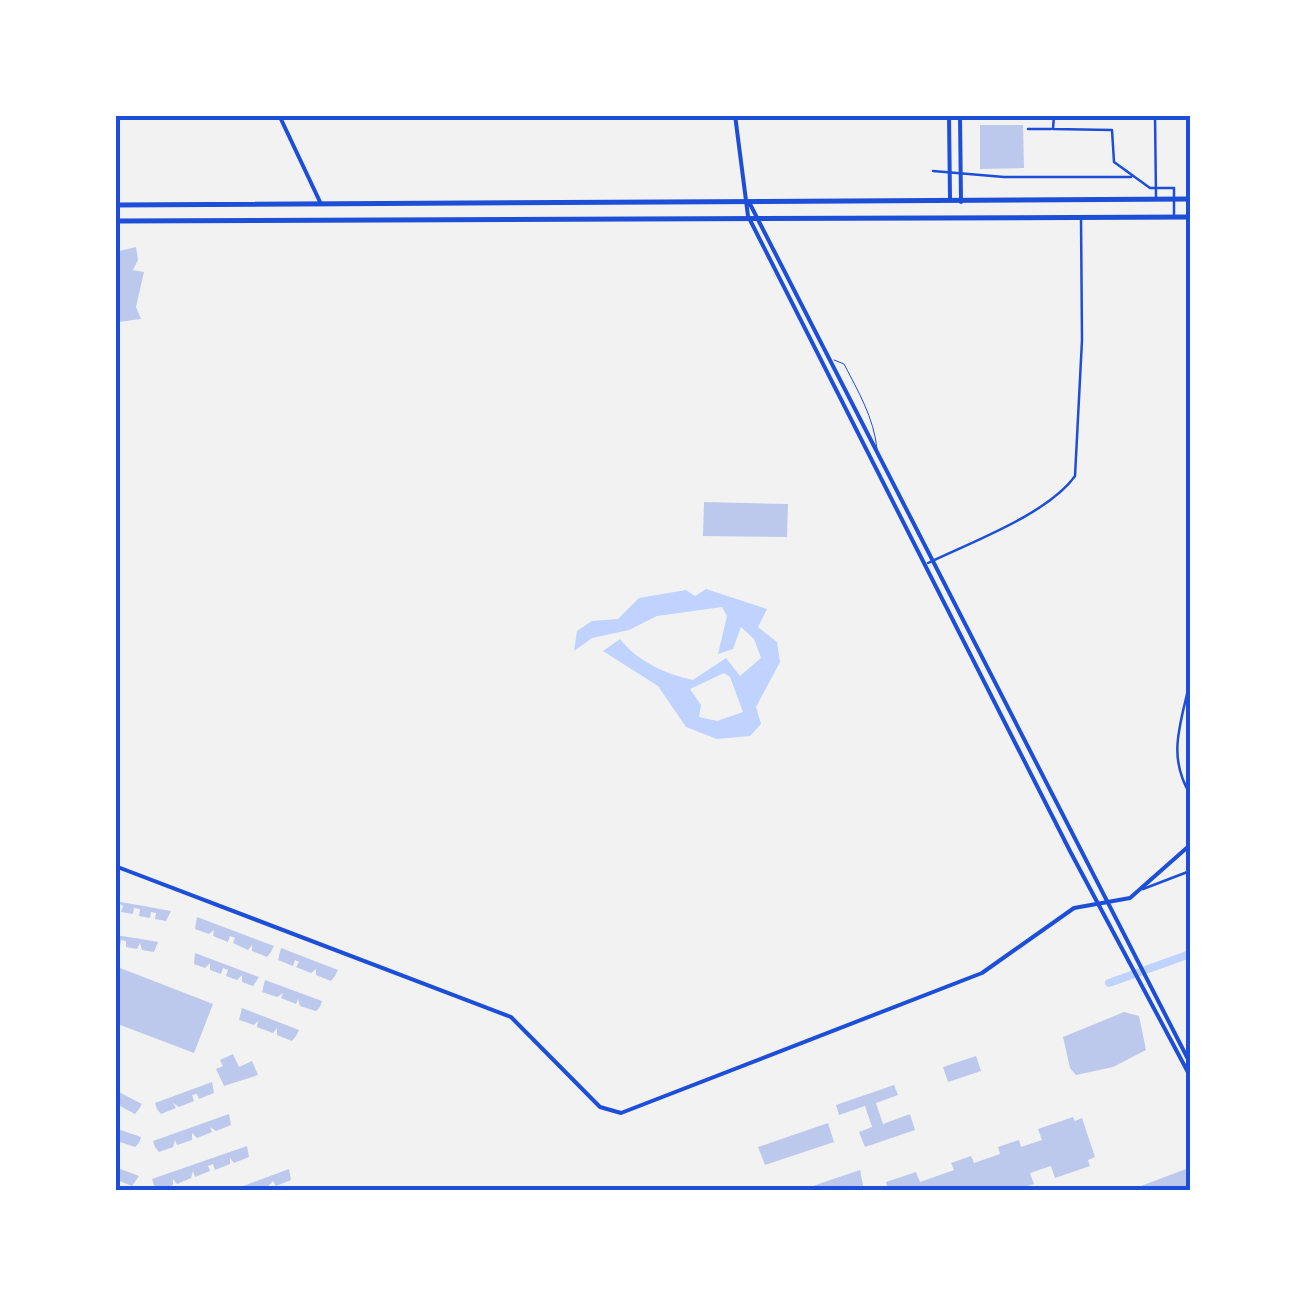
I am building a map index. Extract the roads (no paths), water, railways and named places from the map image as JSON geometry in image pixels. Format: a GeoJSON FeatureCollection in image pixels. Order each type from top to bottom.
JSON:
{"type":"FeatureCollection","features":[{"type":"Feature","properties":{"kind":"main road"},"geometry":{"type":"LineString","coordinates":[[115,205],[1190,198]]}},
{"type":"Feature","properties":{"kind":"main road"},"geometry":{"type":"LineString","coordinates":[[115,222],[748,216],[1190,218]]}},
{"type":"Feature","properties":{"kind":"street"},"geometry":{"type":"LineString","coordinates":[[279,115],[322,204]]}},
{"type":"Feature","properties":{"kind":"street"},"geometry":{"type":"LineString","coordinates":[[735,115],[748,216],[1143,980],[1190,1063]]}},
{"type":"Feature","properties":{"kind":"street"},"geometry":{"type":"LineString","coordinates":[[949,115],[950,202]]}},
{"type":"Feature","properties":{"kind":"street"},"geometry":{"type":"LineString","coordinates":[[960,115],[960,202]]}},
{"type":"Feature","properties":{"kind":"street"},"geometry":{"type":"LineString","coordinates":[[1053,129],[1054,115]]}},
{"type":"Feature","properties":{"kind":"street"},"geometry":{"type":"LineString","coordinates":[[1155,115],[1156,198]]}},
{"type":"Feature","properties":{"kind":"street"},"geometry":{"type":"LineString","coordinates":[[1028,128],[1112,130],[1114,162],[1156,188],[1174,188],[1174,218]]}},
{"type":"Feature","properties":{"kind":"street"},"geometry":{"type":"LineString","coordinates":[[933,171],[1135,177]]}},
{"type":"Feature","properties":{"kind":"street"},"geometry":{"type":"LineString","coordinates":[[748,202],[1098,902],[1134,961]]}},
{"type":"Feature","properties":{"kind":"street"},"geometry":{"type":"LineString","coordinates":[[929,562],[1039,507],[1066,489],[1075,476],[1082,340],[1081,217]]}},
{"type":"Feature","properties":{"kind":"street"},"geometry":{"type":"LineString","coordinates":[[1190,680],[1175,755],[1190,794]]}},
{"type":"Feature","properties":{"kind":"street"},"geometry":{"type":"LineString","coordinates":[[115,866],[511,1017],[588,1096],[609,1111],[634,1110],[982,973],[1074,908],[1125,900],[1190,845]]}},
{"type":"Feature","properties":{"kind":"street"},"geometry":{"type":"LineString","coordinates":[[1142,889],[1190,870]]}},
{"type":"Feature","properties":{"kind":"street"},"geometry":{"type":"LineString","coordinates":[[1184,1051],[1190,1076]]}},
{"type":"Feature","properties":{"kind":"lane"},"geometry":{"type":"LineString","coordinates":[[828,358],[844,364],[873,423],[878,457]]}},
{"type":"Feature","properties":{"kind":"water"},"geometry":{"type":"Polygon","coordinates":[[[706,589],[767,609],[758,627],[777,642],[780,662],[756,707],[761,724],[750,736],[717,739],[686,727],[658,686],[603,651],[620,639],[652,666],[693,680],[726,658],[740,676],[761,658],[754,639],[741,627],[733,649],[718,654],[727,616],[722,607],[657,616],[629,630],[592,638],[574,651],[577,631],[592,621],[618,619],[639,598],[686,590],[695,596],[706,589]],[[724,673],[690,689],[701,705],[699,717],[717,721],[743,712],[730,677],[724,673]]]}},
{"type":"Feature","properties":{"kind":"waterway"},"geometry":{"type":"LineString","coordinates":[[1109,983],[1190,954]]}}]}
